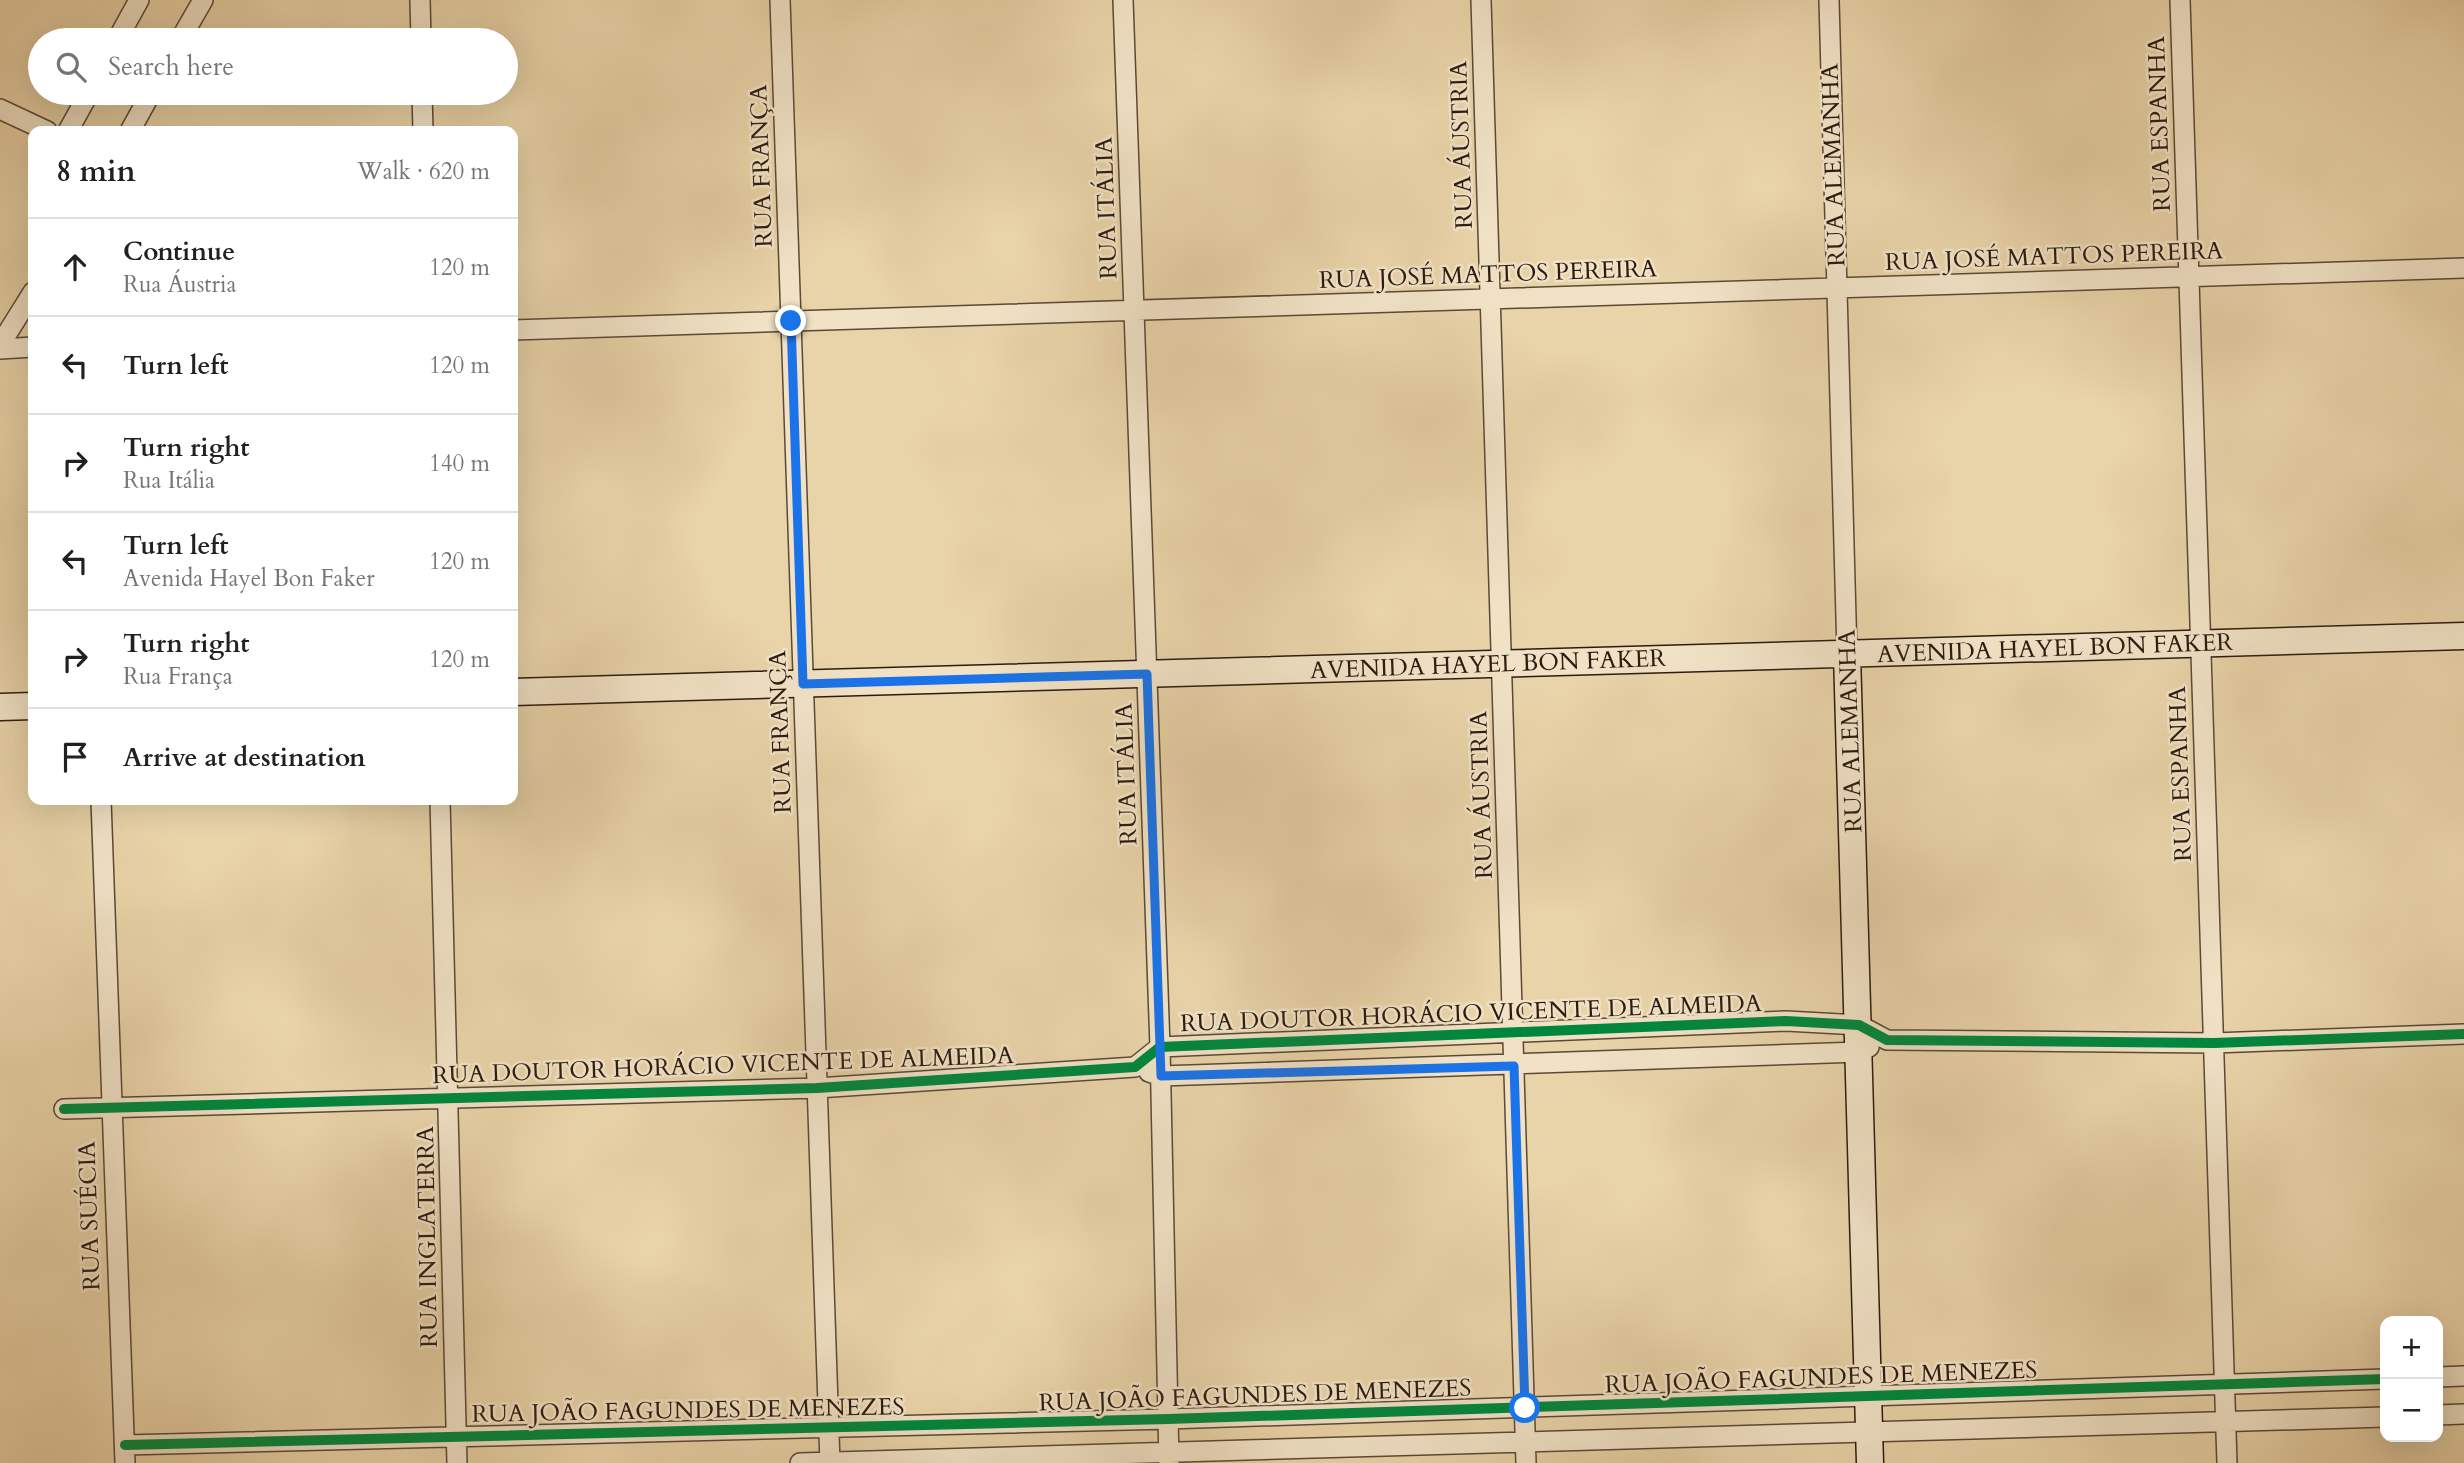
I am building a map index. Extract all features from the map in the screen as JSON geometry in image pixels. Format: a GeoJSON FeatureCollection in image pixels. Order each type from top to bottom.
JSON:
{"type":"FeatureCollection","features":[{"type":"Feature","properties":{"kind":"street"},"geometry":{"type":"LineString","coordinates":[[124,28],[139,0]]}},
{"type":"Feature","properties":{"kind":"street"},"geometry":{"type":"LineString","coordinates":[[187,28],[203,0]]}},
{"type":"Feature","properties":{"kind":"street"},"geometry":{"type":"LineString","coordinates":[[420,0],[421,28]]}},
{"type":"Feature","properties":{"kind":"street","name":"RUA FRANÇA"},"geometry":{"type":"LineString","coordinates":[[780,0],[830,1463]]}},
{"type":"Feature","properties":{"kind":"street","name":"RUA ITÁLIA"},"geometry":{"type":"LineString","coordinates":[[1123,0],[1161,1076],[1169,1458]]}},
{"type":"Feature","properties":{"kind":"street","name":"RUA ÁUSTRIA"},"geometry":{"type":"LineString","coordinates":[[1481,0],[1526,1463]]}},
{"type":"Feature","properties":{"kind":"street","name":"RUA ALEMANHA"},"geometry":{"type":"LineString","coordinates":[[1829,0],[1870,1463]]}},
{"type":"Feature","properties":{"kind":"street","name":"RUA ESPANHA"},"geometry":{"type":"LineString","coordinates":[[2180,0],[2227,1463]]}},
{"type":"Feature","properties":{"kind":"street"},"geometry":{"type":"LineString","coordinates":[[71,126],[82,105]]}},
{"type":"Feature","properties":{"kind":"street"},"geometry":{"type":"LineString","coordinates":[[133,126],[144,105]]}},
{"type":"Feature","properties":{"kind":"street"},"geometry":{"type":"LineString","coordinates":[[422,105],[423,126]]}},
{"type":"Feature","properties":{"kind":"street"},"geometry":{"type":"LineString","coordinates":[[0,109],[36,126]]}},
{"type":"Feature","properties":{"kind":"street","name":"RUA JOSÉ MATTOS PEREIRA"},"geometry":{"type":"LineString","coordinates":[[518,330],[2464,268]]}},
{"type":"Feature","properties":{"kind":"street"},"geometry":{"type":"LineString","coordinates":[[0,347],[28,300]]}},
{"type":"Feature","properties":{"kind":"street"},"geometry":{"type":"LineString","coordinates":[[0,347],[28,347]]}},
{"type":"Feature","properties":{"kind":"street","name":"AVENIDA HAYEL BON FAKER"},"geometry":{"type":"LineString","coordinates":[[518,692],[2464,636]]}},
{"type":"Feature","properties":{"kind":"street"},"geometry":{"type":"LineString","coordinates":[[0,707],[28,706]]}},
{"type":"Feature","properties":{"kind":"street","name":"RUA SUÉCIA"},"geometry":{"type":"LineString","coordinates":[[101,805],[110,1108],[125,1454]]}},
{"type":"Feature","properties":{"kind":"street","name":"RUA INGLATERRA"},"geometry":{"type":"LineString","coordinates":[[440,805],[457,1463]]}},
{"type":"Feature","properties":{"kind":"street","name":"RUA DOUTOR HORÁCIO VICENTE DE ALMEIDA"},"geometry":{"type":"LineString","coordinates":[[64,1108],[817,1088],[1135,1067],[1160,1047],[1513,1030],[1786,1021],[1859,1025],[1887,1040],[2214,1043],[2464,1034]]}},
{"type":"Feature","properties":{"kind":"street"},"geometry":{"type":"LineString","coordinates":[[1135,1067],[1161,1076],[1514,1066],[1859,1052],[1887,1040]]}},
{"type":"Feature","properties":{"kind":"street"},"geometry":{"type":"LineString","coordinates":[[2443,1377],[2464,1376]]}},
{"type":"Feature","properties":{"kind":"street","name":"RUA JOÃO FAGUNDES DE MENEZES"},"geometry":{"type":"LineString","coordinates":[[125,1454],[457,1437],[1168,1419],[2380,1379]]}},
{"type":"Feature","properties":{"kind":"street"},"geometry":{"type":"LineString","coordinates":[[2443,1415],[2464,1414]]}},
{"type":"Feature","properties":{"kind":"street"},"geometry":{"type":"LineString","coordinates":[[800,1463],[1169,1458],[1526,1442],[2380,1417]]}},
{"type":"Feature","properties":{"kind":"cycle path"},"geometry":{"type":"LineString","coordinates":[[64,1109],[817,1088],[1135,1067],[1160,1047],[1786,1021],[1859,1025],[1887,1040],[2214,1043],[2464,1034]]}},
{"type":"Feature","properties":{"kind":"cycle path"},"geometry":{"type":"LineString","coordinates":[[125,1445],[1168,1419],[2380,1379]]}},
{"type":"Feature","properties":{"kind":"route"},"geometry":{"type":"LineString","coordinates":[[791,321],[803,684],[1147,674],[1161,1076],[1514,1066],[1525,1408]]}}]}
